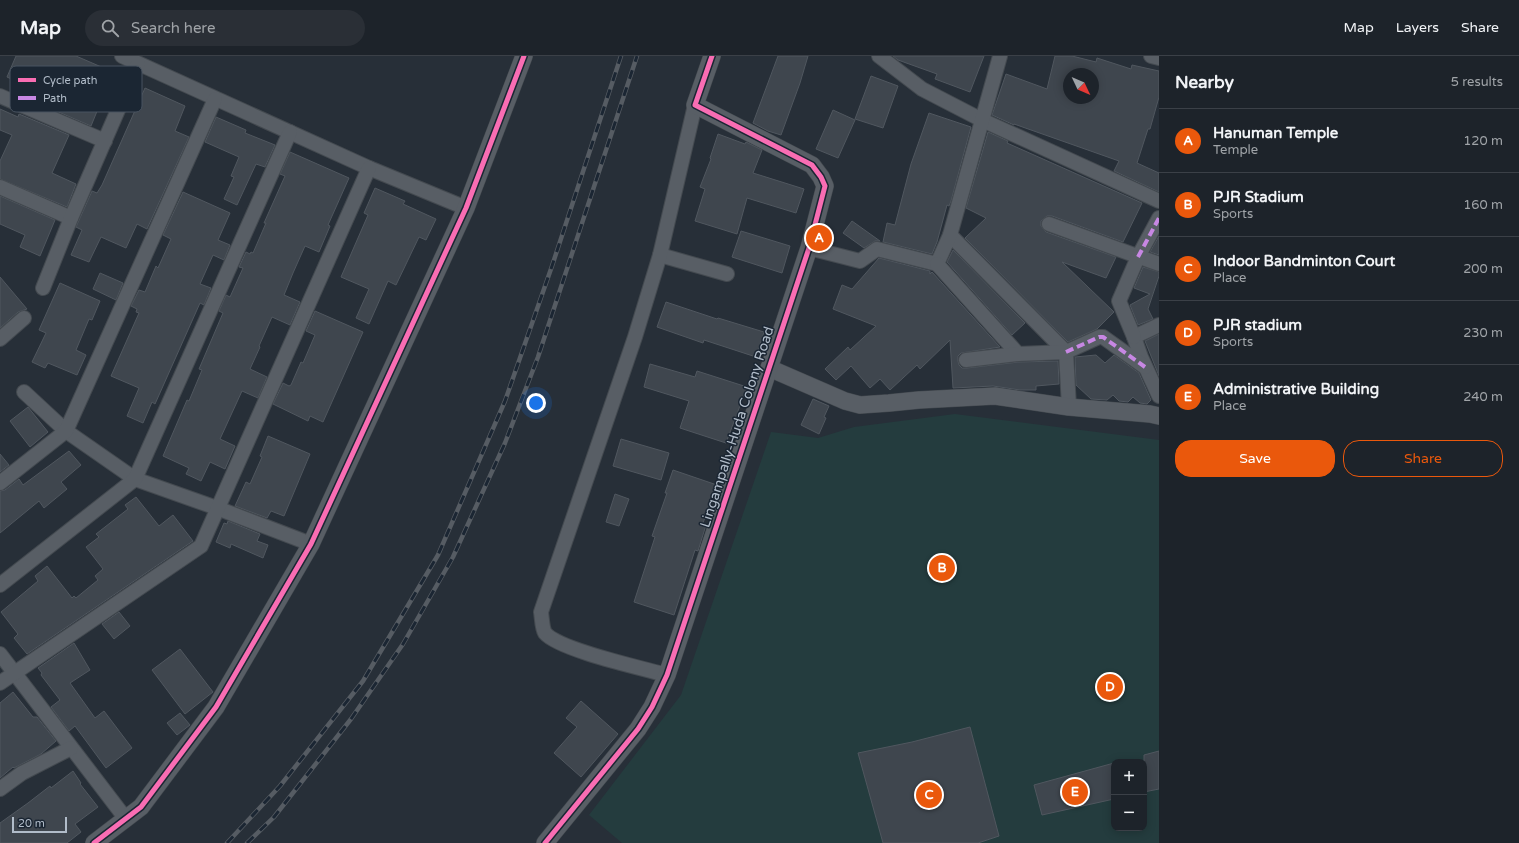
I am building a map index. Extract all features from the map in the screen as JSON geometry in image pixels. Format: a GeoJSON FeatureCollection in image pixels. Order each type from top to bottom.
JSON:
{"type":"FeatureCollection","features":[{"type":"Feature","properties":{"kind":"street"},"geometry":{"type":"LineString","coordinates":[[122,56],[369,168],[466,208]]}},
{"type":"Feature","properties":{"kind":"street"},"geometry":{"type":"LineString","coordinates":[[94,843],[141,807],[216,707],[311,544],[466,208],[524,56]]}},
{"type":"Feature","properties":{"kind":"street"},"geometry":{"type":"LineString","coordinates":[[667,675],[573,649],[553,640],[544,632],[541,612],[635,337],[660,255],[695,105],[712,56]]}},
{"type":"Feature","properties":{"kind":"street"},"geometry":{"type":"LineString","coordinates":[[879,56],[922,89],[982,120],[1159,201]]}},
{"type":"Feature","properties":{"kind":"street"},"geometry":{"type":"LineString","coordinates":[[937,264],[950,235],[1000,56]]}},
{"type":"Feature","properties":{"kind":"street"},"geometry":{"type":"LineString","coordinates":[[1151,56],[1159,58]]}},
{"type":"Feature","properties":{"kind":"street"},"geometry":{"type":"LineString","coordinates":[[0,96],[10,100]]}},
{"type":"Feature","properties":{"kind":"street"},"geometry":{"type":"LineString","coordinates":[[0,483],[66,431],[215,98]]}},
{"type":"Feature","properties":{"kind":"street","name":"Lingampally-Huda Colony Road"},"geometry":{"type":"LineString","coordinates":[[545,843],[638,729],[652,707],[667,675],[808,248],[825,186],[822,177],[812,165],[695,105]]}},
{"type":"Feature","properties":{"kind":"street"},"geometry":{"type":"LineString","coordinates":[[37,112],[105,141]]}},
{"type":"Feature","properties":{"kind":"street"},"geometry":{"type":"LineString","coordinates":[[43,288],[71,218],[117,112]]}},
{"type":"Feature","properties":{"kind":"street"},"geometry":{"type":"LineString","coordinates":[[0,584],[135,479],[290,132]]}},
{"type":"Feature","properties":{"kind":"street"},"geometry":{"type":"LineString","coordinates":[[0,682],[201,546],[369,168]]}},
{"type":"Feature","properties":{"kind":"street"},"geometry":{"type":"LineString","coordinates":[[0,187],[71,218]]}},
{"type":"Feature","properties":{"kind":"street"},"geometry":{"type":"LineString","coordinates":[[1159,218],[1138,257],[1119,301],[1145,367],[1159,396]]}},
{"type":"Feature","properties":{"kind":"street"},"geometry":{"type":"LineString","coordinates":[[1049,224],[1159,264]]}},
{"type":"Feature","properties":{"kind":"street"},"geometry":{"type":"LineString","coordinates":[[950,235],[1066,352],[1069,407]]}},
{"type":"Feature","properties":{"kind":"street"},"geometry":{"type":"LineString","coordinates":[[808,248],[860,262],[877,249],[937,264],[1018,354]]}},
{"type":"Feature","properties":{"kind":"street"},"geometry":{"type":"LineString","coordinates":[[660,255],[727,274]]}},
{"type":"Feature","properties":{"kind":"street"},"geometry":{"type":"LineString","coordinates":[[0,339],[24,318]]}},
{"type":"Feature","properties":{"kind":"street"},"geometry":{"type":"LineString","coordinates":[[1134,337],[1159,325]]}},
{"type":"Feature","properties":{"kind":"street"},"geometry":{"type":"LineString","coordinates":[[966,360],[1018,354],[1066,352],[1099,336],[1103,337],[1145,367]]}},
{"type":"Feature","properties":{"kind":"street"},"geometry":{"type":"LineString","coordinates":[[769,368],[845,401],[860,405],[995,396],[1069,407],[1159,416]]}},
{"type":"Feature","properties":{"kind":"street"},"geometry":{"type":"LineString","coordinates":[[24,392],[66,431],[135,479],[217,508],[311,544]]}},
{"type":"Feature","properties":{"kind":"street"},"geometry":{"type":"LineString","coordinates":[[0,654],[126,819]]}},
{"type":"Feature","properties":{"kind":"street"},"geometry":{"type":"LineString","coordinates":[[0,789],[22,773],[71,748]]}},
{"type":"Feature","properties":{"kind":"green space"},"geometry":{"type":"Polygon","coordinates":[[[955,414],[1159,440],[1159,843],[622,843],[589,815],[681,695],[771,432],[818,438],[854,427],[955,414]]]}},
{"type":"Feature","properties":{"kind":"building"},"geometry":{"type":"Polygon","coordinates":[[[16,56],[76,56],[99,66],[12,66],[16,56]]]}},
{"type":"Feature","properties":{"kind":"building"},"geometry":{"type":"Polygon","coordinates":[[[778,56],[808,56],[781,135],[768,131],[753,123],[778,56]]]}},
{"type":"Feature","properties":{"kind":"building"},"geometry":{"type":"Polygon","coordinates":[[[893,56],[984,56],[970,92],[935,79],[937,74],[898,60],[893,56]]]}},
{"type":"Feature","properties":{"kind":"building"},"geometry":{"type":"Polygon","coordinates":[[[1055,56],[1072,56],[1096,62],[1097,58],[1131,69],[1132,65],[1159,71],[1159,97],[1150,129],[1148,129],[1137,163],[1159,173],[1159,192],[1114,171],[1119,161],[1014,125],[992,115],[1006,74],[1047,89],[1055,56]]]}},
{"type":"Feature","properties":{"kind":"building"},"geometry":{"type":"Polygon","coordinates":[[[10,70],[10,78],[7,77],[10,70]]]}},
{"type":"Feature","properties":{"kind":"building"},"geometry":{"type":"Polygon","coordinates":[[[871,76],[898,86],[883,128],[855,119],[871,76]]]}},
{"type":"Feature","properties":{"kind":"building"},"geometry":{"type":"Polygon","coordinates":[[[145,88],[185,106],[175,131],[189,137],[147,229],[137,224],[126,248],[101,237],[89,262],[71,255],[82,230],[76,227],[92,191],[97,193],[102,185],[134,112],[142,112],[142,95],[145,88]]]}},
{"type":"Feature","properties":{"kind":"building"},"geometry":{"type":"Polygon","coordinates":[[[0,109],[18,117],[19,114],[69,135],[52,173],[76,184],[67,207],[0,179],[0,161],[12,135],[0,130],[0,109]]]}},
{"type":"Feature","properties":{"kind":"building"},"geometry":{"type":"Polygon","coordinates":[[[833,110],[855,120],[838,158],[816,149],[833,110]]]}},
{"type":"Feature","properties":{"kind":"building"},"geometry":{"type":"Polygon","coordinates":[[[58,112],[97,112],[91,126],[58,112]]]}},
{"type":"Feature","properties":{"kind":"building"},"geometry":{"type":"Polygon","coordinates":[[[929,113],[971,127],[951,201],[949,206],[947,205],[937,242],[932,254],[883,242],[887,223],[895,225],[911,164],[929,113]]]}},
{"type":"Feature","properties":{"kind":"building"},"geometry":{"type":"Polygon","coordinates":[[[216,117],[246,130],[245,133],[275,145],[265,167],[256,164],[237,205],[224,199],[234,177],[231,176],[239,157],[205,142],[216,117]]]}},
{"type":"Feature","properties":{"kind":"building"},"geometry":{"type":"Polygon","coordinates":[[[988,132],[1008,141],[1007,143],[1142,203],[1123,242],[1052,216],[1047,216],[1041,221],[1041,226],[1046,232],[1116,257],[1106,278],[1062,262],[1114,312],[1097,329],[1068,342],[965,238],[986,218],[966,208],[988,132]]]}},
{"type":"Feature","properties":{"kind":"building"},"geometry":{"type":"Polygon","coordinates":[[[718,134],[745,144],[746,142],[762,150],[753,173],[804,189],[796,213],[747,198],[737,234],[695,221],[705,189],[700,187],[711,159],[710,158],[718,134]]]}},
{"type":"Feature","properties":{"kind":"building"},"geometry":{"type":"Polygon","coordinates":[[[290,152],[349,178],[328,225],[330,226],[319,252],[305,246],[284,295],[300,302],[290,325],[272,317],[259,346],[260,347],[250,369],[267,377],[258,398],[242,391],[220,439],[235,446],[225,469],[210,462],[201,481],[186,474],[189,468],[163,456],[187,400],[189,401],[202,370],[199,369],[223,313],[219,311],[226,295],[230,297],[243,268],[239,267],[246,252],[250,254],[251,252],[253,253],[266,223],[264,223],[285,176],[280,174],[290,152]]]}},
{"type":"Feature","properties":{"kind":"building"},"geometry":{"type":"Polygon","coordinates":[[[375,188],[405,201],[403,204],[436,219],[426,240],[419,237],[396,285],[388,281],[369,324],[356,318],[369,289],[341,277],[368,215],[364,213],[375,188]]]}},
{"type":"Feature","properties":{"kind":"building"},"geometry":{"type":"Polygon","coordinates":[[[183,192],[230,213],[218,240],[230,245],[224,260],[213,255],[200,284],[211,288],[204,305],[200,303],[155,404],[152,402],[143,423],[127,416],[139,388],[111,376],[139,313],[136,312],[137,309],[131,306],[139,290],[145,292],[156,266],[158,268],[171,239],[163,235],[183,192]]]}},
{"type":"Feature","properties":{"kind":"building"},"geometry":{"type":"Polygon","coordinates":[[[0,196],[55,220],[40,256],[20,247],[25,235],[0,224],[0,196]]]}},
{"type":"Feature","properties":{"kind":"building"},"geometry":{"type":"Polygon","coordinates":[[[852,221],[880,241],[875,241],[864,248],[843,233],[852,221]]]}},
{"type":"Feature","properties":{"kind":"building"},"geometry":{"type":"Polygon","coordinates":[[[741,231],[790,246],[782,273],[732,257],[741,231]]]}},
{"type":"Feature","properties":{"kind":"building"},"geometry":{"type":"Polygon","coordinates":[[[1159,236],[1159,255],[1150,252],[1159,236]]]}},
{"type":"Feature","properties":{"kind":"building"},"geometry":{"type":"Polygon","coordinates":[[[953,250],[1025,323],[1012,335],[947,262],[953,250]]]}},
{"type":"Feature","properties":{"kind":"building"},"geometry":{"type":"Polygon","coordinates":[[[879,258],[930,271],[930,274],[932,272],[1000,347],[961,353],[958,356],[958,361],[962,368],[1019,362],[1058,361],[1059,384],[1036,386],[1036,390],[1020,390],[993,386],[953,388],[950,340],[920,369],[917,365],[890,390],[880,379],[870,388],[851,366],[836,380],[825,369],[848,347],[850,350],[876,326],[833,309],[842,285],[852,289],[879,258]]]}},
{"type":"Feature","properties":{"kind":"building"},"geometry":{"type":"Polygon","coordinates":[[[1143,267],[1159,272],[1159,276],[1148,309],[1153,319],[1138,325],[1130,305],[1150,294],[1134,288],[1143,267]]]}},
{"type":"Feature","properties":{"kind":"building"},"geometry":{"type":"Polygon","coordinates":[[[100,273],[123,283],[116,300],[93,289],[100,273]]]}},
{"type":"Feature","properties":{"kind":"building"},"geometry":{"type":"Polygon","coordinates":[[[0,277],[27,309],[18,312],[0,328],[0,277]]]}},
{"type":"Feature","properties":{"kind":"building"},"geometry":{"type":"Polygon","coordinates":[[[60,283],[100,301],[92,320],[89,319],[76,350],[86,355],[77,375],[48,363],[45,368],[32,362],[46,333],[39,330],[60,283]]]}},
{"type":"Feature","properties":{"kind":"building"},"geometry":{"type":"Polygon","coordinates":[[[666,302],[717,319],[718,318],[764,332],[756,357],[704,340],[703,343],[657,327],[666,302]]]}},
{"type":"Feature","properties":{"kind":"building"},"geometry":{"type":"Polygon","coordinates":[[[315,311],[363,332],[323,422],[310,416],[308,421],[273,404],[283,383],[289,386],[291,385],[301,362],[303,363],[315,335],[306,331],[315,311]]]}},
{"type":"Feature","properties":{"kind":"building"},"geometry":{"type":"Polygon","coordinates":[[[1159,334],[1159,376],[1145,341],[1159,334]]]}},
{"type":"Feature","properties":{"kind":"building"},"geometry":{"type":"Polygon","coordinates":[[[1096,355],[1105,363],[1114,355],[1139,373],[1151,400],[1147,404],[1140,403],[1133,397],[1128,402],[1119,401],[1113,395],[1107,400],[1091,399],[1076,385],[1075,357],[1096,355]]]}},
{"type":"Feature","properties":{"kind":"building"},"geometry":{"type":"Polygon","coordinates":[[[650,364],[695,377],[697,371],[747,387],[726,443],[680,428],[689,401],[644,387],[650,364]]]}},
{"type":"Feature","properties":{"kind":"building"},"geometry":{"type":"Polygon","coordinates":[[[813,399],[829,406],[824,417],[826,418],[819,434],[801,425],[813,399]]]}},
{"type":"Feature","properties":{"kind":"building"},"geometry":{"type":"Polygon","coordinates":[[[28,407],[48,432],[30,447],[10,421],[28,407]]]}},
{"type":"Feature","properties":{"kind":"building"},"geometry":{"type":"Polygon","coordinates":[[[268,436],[310,454],[284,516],[271,511],[267,518],[235,506],[246,482],[250,484],[262,457],[260,456],[268,436]]]}},
{"type":"Feature","properties":{"kind":"building"},"geometry":{"type":"Polygon","coordinates":[[[621,439],[669,453],[661,480],[613,466],[621,439]]]}},
{"type":"Feature","properties":{"kind":"building"},"geometry":{"type":"Polygon","coordinates":[[[69,451],[81,465],[61,482],[67,489],[44,508],[39,501],[0,533],[0,491],[5,490],[19,479],[23,485],[69,451]]]}},
{"type":"Feature","properties":{"kind":"building"},"geometry":{"type":"Polygon","coordinates":[[[0,454],[9,465],[0,472],[0,454]]]}},
{"type":"Feature","properties":{"kind":"building"},"geometry":{"type":"Polygon","coordinates":[[[673,470],[717,485],[703,523],[706,525],[698,551],[695,550],[674,615],[634,602],[655,537],[652,536],[667,493],[665,493],[673,470]]]}},
{"type":"Feature","properties":{"kind":"building"},"geometry":{"type":"Polygon","coordinates":[[[615,494],[629,499],[619,526],[606,522],[615,494]]]}},
{"type":"Feature","properties":{"kind":"building"},"geometry":{"type":"Polygon","coordinates":[[[136,497],[159,526],[173,515],[193,541],[27,654],[14,638],[18,634],[1,612],[38,581],[35,576],[47,566],[72,598],[74,596],[76,598],[98,580],[95,576],[103,569],[86,547],[99,537],[96,534],[128,509],[125,505],[136,497]]]}},
{"type":"Feature","properties":{"kind":"building"},"geometry":{"type":"Polygon","coordinates":[[[228,521],[260,534],[257,541],[268,545],[263,558],[231,544],[230,548],[216,542],[224,523],[227,524],[228,521]]]}},
{"type":"Feature","properties":{"kind":"building"},"geometry":{"type":"Polygon","coordinates":[[[119,612],[130,626],[114,639],[102,624],[119,612]]]}},
{"type":"Feature","properties":{"kind":"building"},"geometry":{"type":"Polygon","coordinates":[[[74,643],[90,670],[70,683],[95,718],[104,711],[132,748],[106,768],[75,726],[69,731],[51,707],[60,700],[41,675],[42,673],[38,668],[74,643]]]}},
{"type":"Feature","properties":{"kind":"building"},"geometry":{"type":"Polygon","coordinates":[[[180,649],[213,692],[185,714],[152,670],[180,649]]]}},
{"type":"Feature","properties":{"kind":"building"},"geometry":{"type":"Polygon","coordinates":[[[13,692],[33,717],[37,717],[56,741],[41,754],[14,768],[13,767],[0,778],[0,703],[13,692]]]}},
{"type":"Feature","properties":{"kind":"building"},"geometry":{"type":"Polygon","coordinates":[[[581,701],[618,734],[581,777],[554,753],[577,727],[566,718],[581,701]]]}},
{"type":"Feature","properties":{"kind":"building"},"geometry":{"type":"Polygon","coordinates":[[[180,713],[190,725],[177,735],[167,723],[180,713]]]}},
{"type":"Feature","properties":{"kind":"building"},"geometry":{"type":"Polygon","coordinates":[[[970,727],[999,836],[978,843],[883,843],[858,753],[912,742],[970,727]]]}},
{"type":"Feature","properties":{"kind":"building"},"geometry":{"type":"Polygon","coordinates":[[[1159,751],[1159,789],[1147,791],[1147,759],[1144,759],[1144,755],[1159,751]]]}},
{"type":"Feature","properties":{"kind":"building"},"geometry":{"type":"Polygon","coordinates":[[[1111,764],[1111,800],[1042,815],[1034,785],[1111,764]]]}},
{"type":"Feature","properties":{"kind":"building"},"geometry":{"type":"Polygon","coordinates":[[[73,771],[81,783],[80,784],[98,807],[75,824],[81,832],[67,843],[0,843],[0,823],[73,771]]]}},
{"type":"Feature","properties":{"kind":"railway"},"geometry":{"type":"LineString","coordinates":[[227,843],[280,786],[363,681],[438,555],[505,401],[552,266],[621,56]]}},
{"type":"Feature","properties":{"kind":"railway"},"geometry":{"type":"LineString","coordinates":[[247,843],[274,817],[351,719],[403,644],[453,557],[505,443],[538,357],[637,56]]}},
{"type":"Feature","properties":{"kind":"marked path"},"geometry":{"type":"LineString","coordinates":[[1138,257],[1159,218]]}},
{"type":"Feature","properties":{"kind":"marked path"},"geometry":{"type":"LineString","coordinates":[[1066,352],[1099,337],[1103,337],[1145,367]]}},
{"type":"Feature","properties":{"kind":"cycle path"},"geometry":{"type":"LineString","coordinates":[[94,843],[141,807],[216,707],[311,544],[466,208],[524,56]]}},
{"type":"Feature","properties":{"kind":"cycle path"},"geometry":{"type":"LineString","coordinates":[[545,843],[638,729],[652,707],[667,675],[809,248],[825,186],[821,177],[812,165],[695,105],[712,56]]}},
{"type":"Feature","properties":{"kind":"place","name":"Hanuman Temple"},"geometry":{"type":"Point","coordinates":[819,238]}},
{"type":"Feature","properties":{"kind":"place","name":"PJR Stadium"},"geometry":{"type":"Point","coordinates":[942,568]}},
{"type":"Feature","properties":{"kind":"place","name":"PJR stadium"},"geometry":{"type":"Point","coordinates":[1110,687]}},
{"type":"Feature","properties":{"kind":"place","name":"Administrative Building"},"geometry":{"type":"Point","coordinates":[1075,792]}},
{"type":"Feature","properties":{"kind":"place","name":"Indoor Bandminton Court"},"geometry":{"type":"Point","coordinates":[929,795]}}]}
